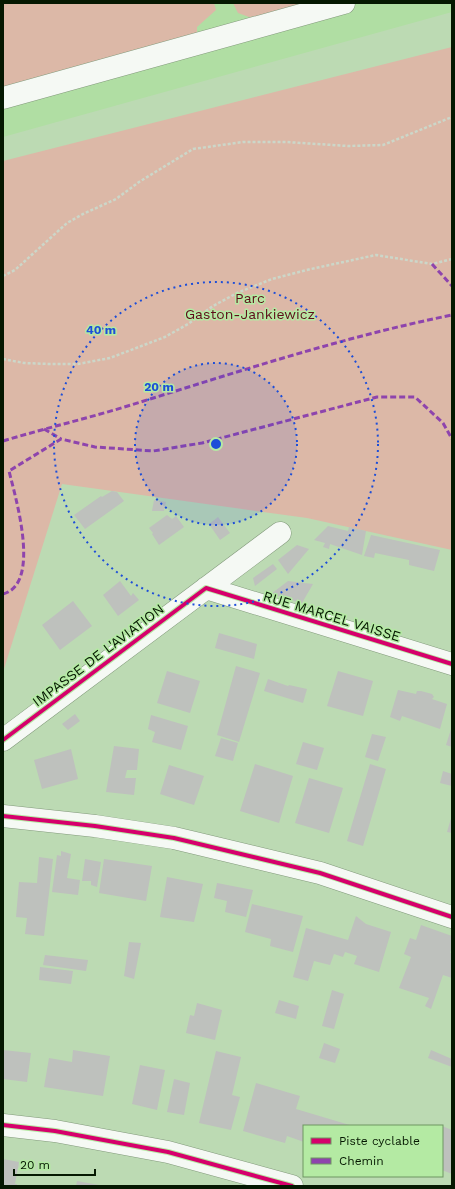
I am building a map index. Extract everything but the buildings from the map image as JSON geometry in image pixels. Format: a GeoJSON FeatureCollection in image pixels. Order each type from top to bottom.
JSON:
{"type":"FeatureCollection","features":[{"type":"Feature","properties":{"kind":"street"},"geometry":{"type":"LineString","coordinates":[[3,98],[344,3]]}},
{"type":"Feature","properties":{"kind":"street","name":"IMPASSE DE L'AVIATION"},"geometry":{"type":"LineString","coordinates":[[3,740],[280,533]]}},
{"type":"Feature","properties":{"kind":"street","name":"RUE MARCEL VAISSE"},"geometry":{"type":"LineString","coordinates":[[206,588],[452,664]]}},
{"type":"Feature","properties":{"kind":"street"},"geometry":{"type":"LineString","coordinates":[[3,816],[95,826],[174,838],[320,873],[452,917]]}},
{"type":"Feature","properties":{"kind":"street"},"geometry":{"type":"LineString","coordinates":[[3,1125],[55,1131],[168,1152],[292,1186]]}},
{"type":"Feature","properties":{"kind":"path"},"geometry":{"type":"LineString","coordinates":[[3,276],[15,270],[67,223],[116,199],[138,182],[193,149],[243,142],[286,142],[348,146],[383,145],[452,117]]}},
{"type":"Feature","properties":{"kind":"path"},"geometry":{"type":"LineString","coordinates":[[3,359],[24,363],[78,364],[110,358],[165,337],[188,324],[213,306],[237,293],[272,279],[376,255],[432,264],[452,259]]}},
{"type":"Feature","properties":{"kind":"shaded area"},"geometry":{"type":"Polygon","coordinates":[[[3,3],[452,3],[452,12],[3,137],[3,3]]]}},
{"type":"Feature","properties":{"kind":"green space"},"geometry":{"type":"Polygon","coordinates":[[[3,3],[214,3],[216,10],[197,27],[197,33],[3,87],[3,3]]]}},
{"type":"Feature","properties":{"kind":"green space"},"geometry":{"type":"Polygon","coordinates":[[[233,3],[308,3],[261,16],[249,17],[238,13],[233,3]]]}},
{"type":"Feature","properties":{"kind":"green space","name":"Parc Gaston-Jankiewicz"},"geometry":{"type":"Polygon","coordinates":[[[452,47],[452,550],[307,518],[62,484],[3,672],[3,161],[452,47]]]}},
{"type":"Feature","properties":{"kind":"marked path"},"geometry":{"type":"LineString","coordinates":[[432,264],[452,286]]}},
{"type":"Feature","properties":{"kind":"marked path"},"geometry":{"type":"LineString","coordinates":[[3,441],[115,410],[330,344],[452,315]]}},
{"type":"Feature","properties":{"kind":"marked path"},"geometry":{"type":"LineString","coordinates":[[3,594],[15,587],[21,574],[24,557],[20,518],[9,471],[61,439],[95,447],[153,451],[202,443],[377,397],[415,397],[443,423],[452,439]]}},
{"type":"Feature","properties":{"kind":"marked path"},"geometry":{"type":"LineString","coordinates":[[44,429],[61,439]]}},
{"type":"Feature","properties":{"kind":"cycle path"},"geometry":{"type":"LineString","coordinates":[[3,740],[206,588],[452,664]]}},
{"type":"Feature","properties":{"kind":"cycle path"},"geometry":{"type":"LineString","coordinates":[[3,816],[95,826],[174,838],[320,873],[452,917]]}},
{"type":"Feature","properties":{"kind":"cycle path"},"geometry":{"type":"LineString","coordinates":[[3,1125],[55,1131],[168,1152],[292,1186]]}}]}
